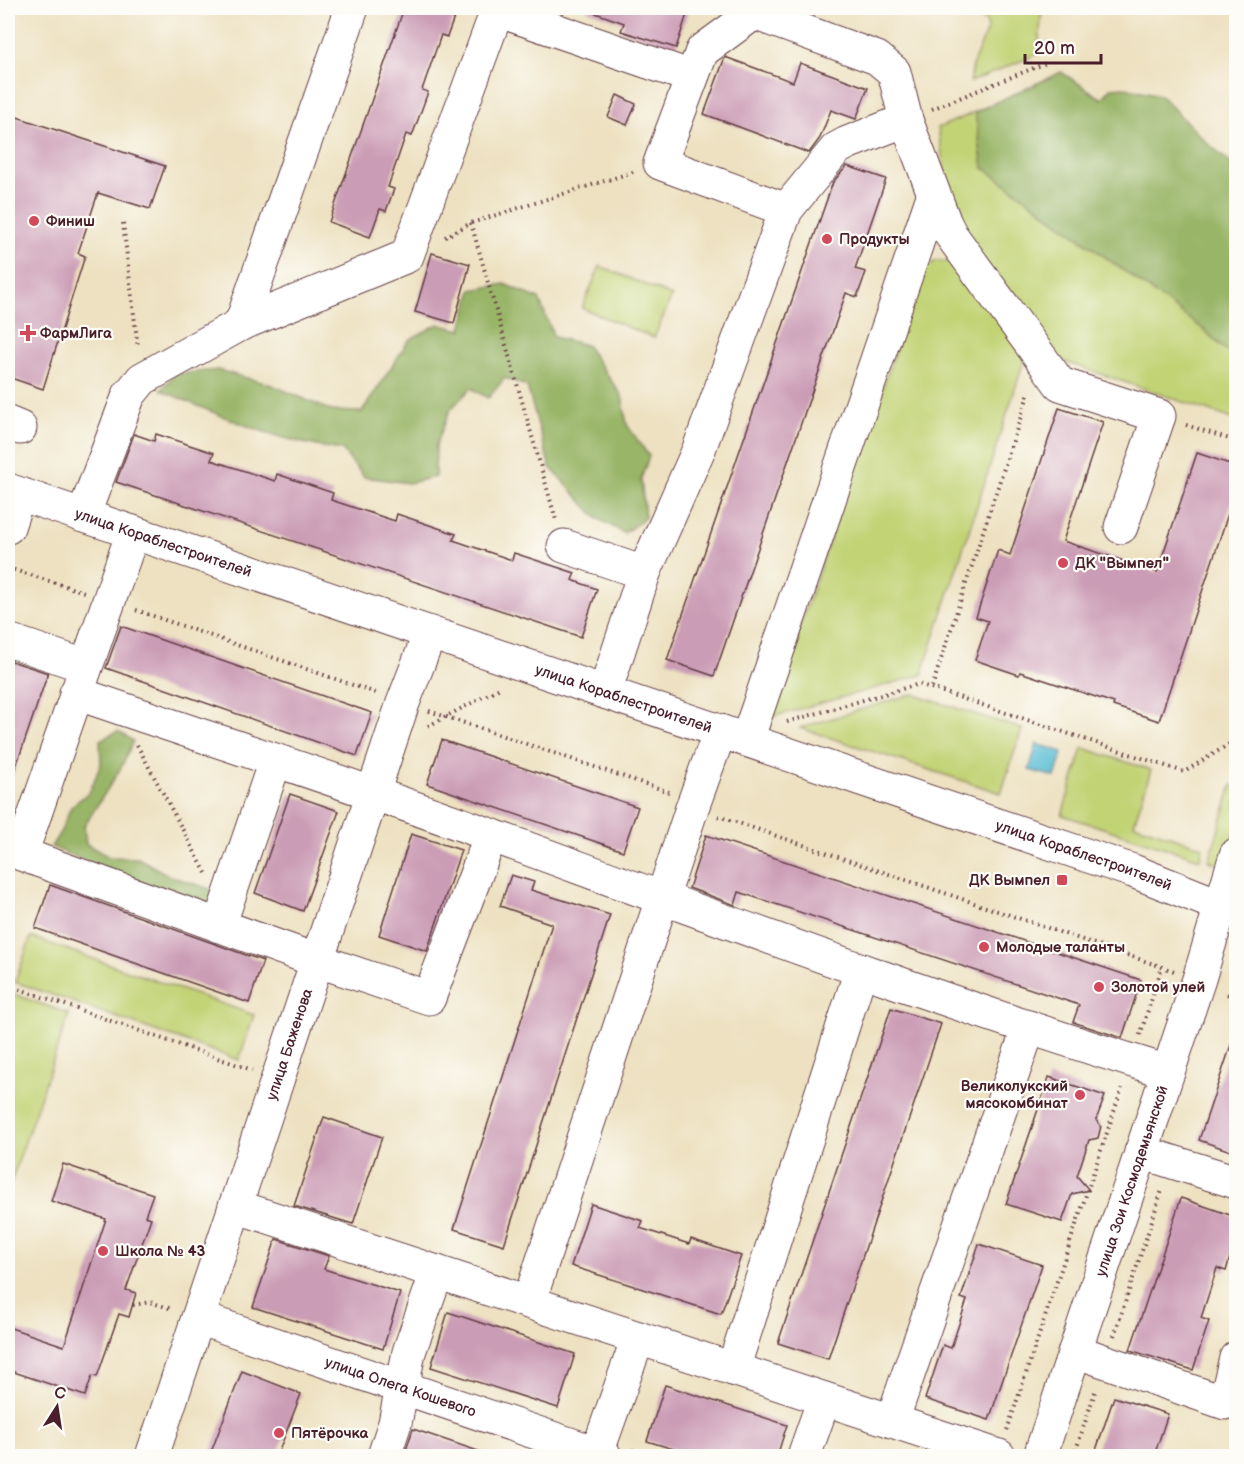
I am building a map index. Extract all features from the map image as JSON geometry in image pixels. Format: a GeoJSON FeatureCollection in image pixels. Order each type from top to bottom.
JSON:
{"type":"FeatureCollection","features":[{"type":"Feature","properties":{"kind":"street"},"geometry":{"type":"LineString","coordinates":[[242,324],[352,8]]}},
{"type":"Feature","properties":{"kind":"street"},"geometry":{"type":"LineString","coordinates":[[83,516],[129,395],[142,379],[242,324],[407,256],[498,9],[692,77]]}},
{"type":"Feature","properties":{"kind":"street"},"geometry":{"type":"LineString","coordinates":[[786,210],[660,163],[702,51],[751,10],[877,58],[894,72],[906,120],[933,196],[951,235],[1060,384],[1159,416],[1121,527]]}},
{"type":"Feature","properties":{"kind":"street"},"geometry":{"type":"LineString","coordinates":[[605,692],[644,573],[699,449],[786,210],[836,149],[847,142],[906,120]]}},
{"type":"Feature","properties":{"kind":"street"},"geometry":{"type":"LineString","coordinates":[[529,1302],[693,804],[739,735],[933,196]]}},
{"type":"Feature","properties":{"kind":"street"},"geometry":{"type":"LineString","coordinates":[[8,527],[13,492]]}},
{"type":"Feature","properties":{"kind":"street","name":"улица Кораблестроителей"},"geometry":{"type":"LineString","coordinates":[[13,492],[739,735],[1133,871],[1229,910]]}},
{"type":"Feature","properties":{"kind":"street"},"geometry":{"type":"LineString","coordinates":[[133,532],[21,854],[222,917],[317,961],[429,998],[491,835]]}},
{"type":"Feature","properties":{"kind":"street"},"geometry":{"type":"LineString","coordinates":[[564,546],[644,573]]}},
{"type":"Feature","properties":{"kind":"street","name":"улица Баженова"},"geometry":{"type":"LineString","coordinates":[[160,1454],[188,1315],[235,1206],[404,703],[430,633]]}},
{"type":"Feature","properties":{"kind":"street"},"geometry":{"type":"LineString","coordinates":[[8,640],[80,680],[116,707],[491,835],[661,899],[861,970],[1168,1072]]}},
{"type":"Feature","properties":{"kind":"street"},"geometry":{"type":"LineString","coordinates":[[222,917],[275,761]]}},
{"type":"Feature","properties":{"kind":"street","name":"улица Зои Космодемьянской"},"geometry":{"type":"LineString","coordinates":[[1040,1456],[1199,979],[1229,910],[1236,855]]}},
{"type":"Feature","properties":{"kind":"street"},"geometry":{"type":"LineString","coordinates":[[733,1369],[861,970]]}},
{"type":"Feature","properties":{"kind":"street"},"geometry":{"type":"LineString","coordinates":[[892,1421],[1029,1027]]}},
{"type":"Feature","properties":{"kind":"street"},"geometry":{"type":"LineString","coordinates":[[1141,1152],[1236,1182]]}},
{"type":"Feature","properties":{"kind":"street"},"geometry":{"type":"LineString","coordinates":[[235,1206],[999,1456]]}},
{"type":"Feature","properties":{"kind":"street"},"geometry":{"type":"LineString","coordinates":[[384,1456],[395,1423],[409,1352],[437,1272]]}},
{"type":"Feature","properties":{"kind":"street","name":"улица Олега Кошевого"},"geometry":{"type":"LineString","coordinates":[[188,1315],[600,1456]]}},
{"type":"Feature","properties":{"kind":"street"},"geometry":{"type":"LineString","coordinates":[[600,1456],[638,1338]]}},
{"type":"Feature","properties":{"kind":"street"},"geometry":{"type":"LineString","coordinates":[[1075,1351],[1225,1403],[1236,1358]]}},
{"type":"Feature","properties":{"kind":"street"},"geometry":{"type":"LineString","coordinates":[[804,1456],[824,1399]]}},
{"type":"Feature","properties":{"kind":"path"},"geometry":{"type":"LineString","coordinates":[[906,120],[1047,63]]}},
{"type":"Feature","properties":{"kind":"path"},"geometry":{"type":"LineString","coordinates":[[407,256],[471,223],[660,163]]}},
{"type":"Feature","properties":{"kind":"path"},"geometry":{"type":"LineString","coordinates":[[123,223],[142,379]]}},
{"type":"Feature","properties":{"kind":"path"},"geometry":{"type":"LineString","coordinates":[[471,223],[564,546]]}},
{"type":"Feature","properties":{"kind":"path"},"geometry":{"type":"LineString","coordinates":[[932,687],[1034,375],[1060,384]]}},
{"type":"Feature","properties":{"kind":"path"},"geometry":{"type":"LineString","coordinates":[[1159,416],[1236,441]]}},
{"type":"Feature","properties":{"kind":"path"},"geometry":{"type":"LineString","coordinates":[[8,568],[108,600],[1228,989],[1227,994],[1236,998]]}},
{"type":"Feature","properties":{"kind":"path"},"geometry":{"type":"LineString","coordinates":[[428,726],[535,668]]}},
{"type":"Feature","properties":{"kind":"path"},"geometry":{"type":"LineString","coordinates":[[739,735],[919,684],[1184,772],[1236,740]]}},
{"type":"Feature","properties":{"kind":"path"},"geometry":{"type":"LineString","coordinates":[[116,707],[222,917]]}},
{"type":"Feature","properties":{"kind":"path"},"geometry":{"type":"LineString","coordinates":[[999,1456],[1162,967]]}},
{"type":"Feature","properties":{"kind":"path"},"geometry":{"type":"LineString","coordinates":[[8,985],[253,1071]]}},
{"type":"Feature","properties":{"kind":"path"},"geometry":{"type":"LineString","coordinates":[[1074,1456],[1171,1162]]}},
{"type":"Feature","properties":{"kind":"path"},"geometry":{"type":"LineString","coordinates":[[133,1305],[150,1302],[188,1315]]}},
{"type":"Feature","properties":{"kind":"green space"},"geometry":{"type":"Polygon","coordinates":[[[961,8],[1042,8],[1038,54],[970,82],[973,64],[988,27],[985,20],[961,8]]]}},
{"type":"Feature","properties":{"kind":"green space"},"geometry":{"type":"Polygon","coordinates":[[[1061,72],[1102,99],[1111,88],[1124,87],[1160,95],[1204,140],[1236,168],[1236,360],[1203,329],[983,167],[975,112],[1061,72]]]}},
{"type":"Feature","properties":{"kind":"green space"},"geometry":{"type":"Polygon","coordinates":[[[975,112],[983,167],[1203,329],[1236,360],[1236,420],[1051,357],[951,217],[938,128],[975,112]]]}},
{"type":"Feature","properties":{"kind":"green space"},"geometry":{"type":"Polygon","coordinates":[[[936,261],[954,262],[1028,349],[922,675],[768,718],[924,268],[936,261]]]}},
{"type":"Feature","properties":{"kind":"green space"},"geometry":{"type":"Polygon","coordinates":[[[600,266],[672,296],[654,338],[582,308],[600,266]]]}},
{"type":"Feature","properties":{"kind":"green space"},"geometry":{"type":"Polygon","coordinates":[[[504,284],[539,299],[554,337],[586,345],[622,396],[627,425],[649,456],[641,479],[645,518],[624,533],[597,518],[550,467],[527,386],[505,378],[488,398],[471,388],[450,410],[436,445],[435,477],[409,483],[364,477],[342,450],[272,434],[161,390],[175,374],[218,370],[272,385],[332,411],[362,412],[409,340],[438,324],[461,330],[472,290],[504,284]]]}},
{"type":"Feature","properties":{"kind":"green space"},"geometry":{"type":"Polygon","coordinates":[[[912,694],[1022,729],[1001,793],[800,728],[912,694]]]}},
{"type":"Feature","properties":{"kind":"green space"},"geometry":{"type":"Polygon","coordinates":[[[118,731],[133,741],[121,768],[84,826],[86,844],[109,857],[138,858],[170,876],[216,891],[212,912],[51,847],[71,807],[90,791],[101,764],[100,740],[118,731]]]}},
{"type":"Feature","properties":{"kind":"green space"},"geometry":{"type":"Polygon","coordinates":[[[1083,748],[1151,770],[1134,824],[1203,847],[1200,859],[1062,815],[1083,748]]]}},
{"type":"Feature","properties":{"kind":"green space"},"geometry":{"type":"Polygon","coordinates":[[[1232,785],[1236,787],[1236,826],[1224,866],[1209,861],[1232,785]]]}},
{"type":"Feature","properties":{"kind":"green space"},"geometry":{"type":"Polygon","coordinates":[[[31,937],[254,1015],[239,1060],[15,982],[31,937]]]}},
{"type":"Feature","properties":{"kind":"green space"},"geometry":{"type":"Polygon","coordinates":[[[8,992],[69,1014],[8,1191],[8,992]]]}},
{"type":"Feature","properties":{"kind":"water"},"geometry":{"type":"Polygon","coordinates":[[[1037,744],[1063,752],[1055,777],[1029,770],[1037,744]]]}},
{"type":"Feature","properties":{"kind":"building"},"geometry":{"type":"Polygon","coordinates":[[[404,8],[451,8],[449,13],[455,15],[447,37],[441,35],[422,90],[428,92],[412,136],[406,134],[388,187],[394,189],[386,211],[380,209],[370,237],[329,222],[404,8]]]}},
{"type":"Feature","properties":{"kind":"building"},"geometry":{"type":"Polygon","coordinates":[[[587,8],[689,8],[676,48],[621,31],[624,23],[587,10],[587,8]]]}},
{"type":"Feature","properties":{"kind":"building"},"geometry":{"type":"Polygon","coordinates":[[[725,57],[793,82],[800,63],[868,88],[856,119],[831,110],[820,138],[809,153],[704,114],[725,57]]]}},
{"type":"Feature","properties":{"kind":"building"},"geometry":{"type":"Polygon","coordinates":[[[617,95],[636,104],[627,125],[608,117],[617,95]]]}},
{"type":"Feature","properties":{"kind":"building"},"geometry":{"type":"Polygon","coordinates":[[[8,114],[165,166],[150,209],[98,193],[78,253],[85,256],[43,389],[8,377],[8,114]]]}},
{"type":"Feature","properties":{"kind":"building"},"geometry":{"type":"Polygon","coordinates":[[[847,166],[886,179],[855,269],[866,272],[857,297],[846,293],[714,676],[667,660],[833,182],[847,166]]]}},
{"type":"Feature","properties":{"kind":"building"},"geometry":{"type":"Polygon","coordinates":[[[432,253],[470,264],[454,323],[415,312],[432,253]]]}},
{"type":"Feature","properties":{"kind":"building","name":"ДК \"Вымпел\""},"geometry":{"type":"Polygon","coordinates":[[[1059,408],[1103,422],[1063,541],[1157,572],[1197,453],[1236,466],[1236,490],[1159,721],[1113,706],[1114,703],[1020,672],[1019,675],[975,660],[988,621],[976,617],[998,550],[1010,555],[1059,408]]]}},
{"type":"Feature","properties":{"kind":"building"},"geometry":{"type":"Polygon","coordinates":[[[134,434],[154,441],[156,434],[214,453],[211,460],[275,481],[277,474],[333,493],[331,500],[395,521],[397,514],[456,534],[453,540],[512,560],[514,553],[575,573],[572,580],[597,589],[581,637],[116,482],[134,434]]]}},
{"type":"Feature","properties":{"kind":"building"},"geometry":{"type":"Polygon","coordinates":[[[121,626],[372,713],[357,756],[106,668],[121,626]]]}},
{"type":"Feature","properties":{"kind":"building"},"geometry":{"type":"Polygon","coordinates":[[[8,660],[48,673],[11,781],[8,780],[8,660]]]}},
{"type":"Feature","properties":{"kind":"building"},"geometry":{"type":"Polygon","coordinates":[[[442,740],[638,807],[623,851],[427,784],[442,740]]]}},
{"type":"Feature","properties":{"kind":"building"},"geometry":{"type":"Polygon","coordinates":[[[290,794],[339,811],[303,911],[255,893],[290,794]]]}},
{"type":"Feature","properties":{"kind":"building"},"geometry":{"type":"Polygon","coordinates":[[[411,834],[461,850],[427,951],[379,935],[411,834]]]}},
{"type":"Feature","properties":{"kind":"building"},"geometry":{"type":"Polygon","coordinates":[[[706,835],[1141,980],[1122,1038],[1073,1022],[1079,1005],[739,892],[735,905],[689,888],[706,835]]]}},
{"type":"Feature","properties":{"kind":"building"},"geometry":{"type":"Polygon","coordinates":[[[511,875],[534,882],[531,890],[610,915],[504,1245],[454,1229],[552,924],[500,906],[511,875]]]}},
{"type":"Feature","properties":{"kind":"building"},"geometry":{"type":"Polygon","coordinates":[[[50,885],[263,961],[249,1003],[35,928],[50,885]]]}},
{"type":"Feature","properties":{"kind":"building"},"geometry":{"type":"Polygon","coordinates":[[[891,1008],[941,1024],[828,1359],[778,1343],[891,1008]]]}},
{"type":"Feature","properties":{"kind":"building"},"geometry":{"type":"Polygon","coordinates":[[[1233,1039],[1236,1040],[1236,1153],[1199,1140],[1233,1039]]]}},
{"type":"Feature","properties":{"kind":"building"},"geometry":{"type":"Polygon","coordinates":[[[1049,1077],[1105,1096],[1096,1120],[1101,1126],[1098,1138],[1089,1140],[1077,1176],[1089,1190],[1072,1194],[1062,1222],[1006,1204],[1049,1077]]]}},
{"type":"Feature","properties":{"kind":"building"},"geometry":{"type":"Polygon","coordinates":[[[324,1117],[382,1137],[353,1224],[294,1206],[324,1117]]]}},
{"type":"Feature","properties":{"kind":"building"},"geometry":{"type":"Polygon","coordinates":[[[63,1164],[153,1194],[145,1216],[151,1218],[126,1290],[136,1293],[129,1317],[119,1314],[97,1377],[92,1376],[85,1396],[8,1370],[8,1327],[64,1346],[106,1219],[51,1201],[63,1164]]]}},
{"type":"Feature","properties":{"kind":"building"},"geometry":{"type":"Polygon","coordinates":[[[1181,1198],[1236,1217],[1236,1237],[1226,1271],[1217,1268],[1201,1318],[1209,1321],[1193,1370],[1130,1350],[1181,1198]]]}},
{"type":"Feature","properties":{"kind":"building"},"geometry":{"type":"Polygon","coordinates":[[[591,1204],[643,1221],[640,1228],[689,1244],[691,1239],[741,1256],[721,1314],[571,1266],[591,1204]]]}},
{"type":"Feature","properties":{"kind":"building"},"geometry":{"type":"Polygon","coordinates":[[[276,1239],[329,1256],[324,1269],[400,1293],[383,1349],[253,1307],[276,1239]]]}},
{"type":"Feature","properties":{"kind":"building"},"geometry":{"type":"Polygon","coordinates":[[[979,1244],[1042,1265],[989,1420],[925,1399],[943,1345],[951,1348],[967,1300],[961,1298],[979,1244]]]}},
{"type":"Feature","properties":{"kind":"building"},"geometry":{"type":"Polygon","coordinates":[[[448,1312],[575,1354],[558,1408],[431,1367],[448,1312]]]}},
{"type":"Feature","properties":{"kind":"building"},"geometry":{"type":"Polygon","coordinates":[[[242,1371],[301,1394],[277,1456],[224,1456],[211,1452],[242,1371]]]}},
{"type":"Feature","properties":{"kind":"building"},"geometry":{"type":"Polygon","coordinates":[[[665,1385],[787,1425],[777,1456],[696,1456],[647,1441],[665,1385]]]}},
{"type":"Feature","properties":{"kind":"building"},"geometry":{"type":"Polygon","coordinates":[[[1114,1397],[1168,1414],[1154,1456],[1094,1456],[1114,1397]]]}},
{"type":"Feature","properties":{"kind":"building"},"geometry":{"type":"Polygon","coordinates":[[[413,1429],[484,1453],[484,1456],[404,1456],[413,1429]]]}},
{"type":"Feature","properties":{"kind":"place","name":"Финиш"},"geometry":{"type":"Point","coordinates":[34,221]}},
{"type":"Feature","properties":{"kind":"place","name":"Продукты"},"geometry":{"type":"Point","coordinates":[827,239]}},
{"type":"Feature","properties":{"kind":"place","name":"ФармЛига"},"geometry":{"type":"Point","coordinates":[28,333]}},
{"type":"Feature","properties":{"kind":"place","name":"ДК \"Вымпел\""},"geometry":{"type":"Point","coordinates":[1063,563]}},
{"type":"Feature","properties":{"kind":"place","name":"ДК Вымпел"},"geometry":{"type":"Point","coordinates":[1062,880]}},
{"type":"Feature","properties":{"kind":"place","name":"Молодые таланты"},"geometry":{"type":"Point","coordinates":[984,947]}},
{"type":"Feature","properties":{"kind":"place","name":"Золотой улей"},"geometry":{"type":"Point","coordinates":[1099,987]}},
{"type":"Feature","properties":{"kind":"place","name":"Великолукский мясокомбинат"},"geometry":{"type":"Point","coordinates":[1080,1095]}},
{"type":"Feature","properties":{"kind":"place","name":"Школа № 43"},"geometry":{"type":"Point","coordinates":[103,1251]}},
{"type":"Feature","properties":{"kind":"place","name":"Пятёрочка"},"geometry":{"type":"Point","coordinates":[279,1433]}}]}
